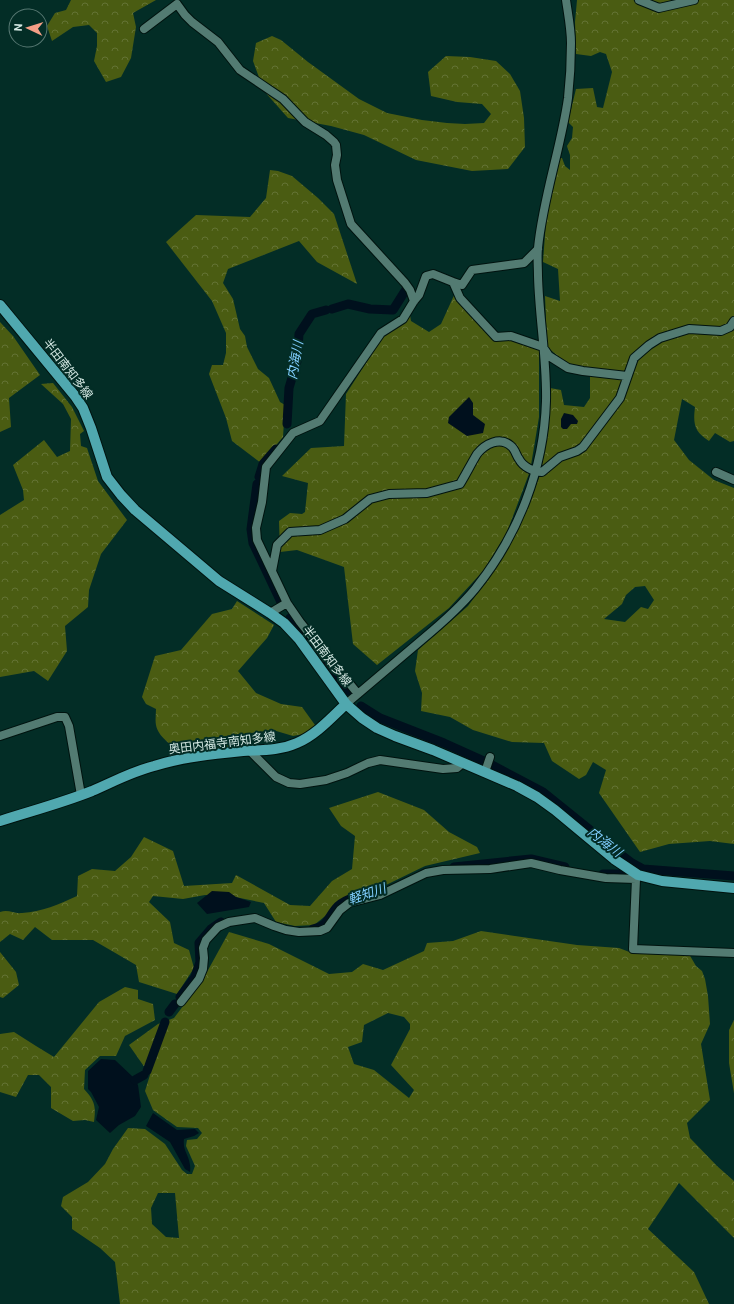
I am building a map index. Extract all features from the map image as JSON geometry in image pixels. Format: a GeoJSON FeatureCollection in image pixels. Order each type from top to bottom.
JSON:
{"type":"FeatureCollection","features":[{"type":"Feature","properties":{"kind":"main road","name":"半田南知多線"},"geometry":{"type":"LineString","coordinates":[[0,305],[75,396],[83,408],[107,477],[121,496],[135,510],[219,581],[284,623],[299,640],[346,704],[362,718],[377,728],[485,772],[517,786],[537,797],[637,877],[734,888]]}},
{"type":"Feature","properties":{"kind":"main road","name":"奥田内福寺南知多線"},"geometry":{"type":"LineString","coordinates":[[0,821],[50,806],[131,773],[153,766],[181,759],[250,751],[274,750],[297,743],[310,736],[323,726],[346,704]]}},
{"type":"Feature","properties":{"kind":"street"},"geometry":{"type":"LineString","coordinates":[[346,704],[442,622],[474,590],[500,554],[511,534],[527,499],[536,471],[545,417],[545,384],[538,287],[538,249],[543,214],[568,98],[571,41],[566,0]]}},
{"type":"Feature","properties":{"kind":"street"},"geometry":{"type":"LineString","coordinates":[[639,0],[659,8],[694,0]]}},
{"type":"Feature","properties":{"kind":"street"},"geometry":{"type":"LineString","coordinates":[[144,29],[177,4],[192,22],[218,42],[240,70],[283,99],[305,122],[326,135],[334,142],[336,145],[337,155],[335,165],[337,180],[351,224],[405,283],[410,290],[414,301]]}},
{"type":"Feature","properties":{"kind":"street"},"geometry":{"type":"LineString","coordinates":[[358,694],[300,622],[287,603],[257,540],[256,528],[262,502],[266,467],[293,433],[320,421],[381,333],[403,319],[419,295],[426,276],[433,274],[462,285],[472,270],[524,263],[538,249]]}},
{"type":"Feature","properties":{"kind":"street"},"geometry":{"type":"LineString","coordinates":[[453,282],[460,298],[496,337],[511,336],[543,347],[550,356],[568,368],[583,372],[627,376]]}},
{"type":"Feature","properties":{"kind":"street"},"geometry":{"type":"LineString","coordinates":[[272,572],[277,545],[290,532],[320,530],[345,520],[370,499],[389,494],[427,493],[460,484],[478,454],[489,443],[503,442],[511,446],[524,465],[536,471],[542,472],[560,457],[577,451],[583,447],[620,398],[634,358],[649,345],[660,338],[689,329],[721,331],[734,322]]}},
{"type":"Feature","properties":{"kind":"street"},"geometry":{"type":"LineString","coordinates":[[716,472],[734,480]]}},
{"type":"Feature","properties":{"kind":"street"},"geometry":{"type":"LineString","coordinates":[[270,613],[287,603]]}},
{"type":"Feature","properties":{"kind":"street"},"geometry":{"type":"LineString","coordinates":[[0,736],[56,717],[65,717],[70,726],[81,794]]}},
{"type":"Feature","properties":{"kind":"street"},"geometry":{"type":"LineString","coordinates":[[250,751],[276,777],[289,783],[300,784],[326,780],[347,773],[368,763],[380,760],[443,769],[457,768],[464,763]]}},
{"type":"Feature","properties":{"kind":"street"},"geometry":{"type":"LineString","coordinates":[[485,772],[490,757]]}},
{"type":"Feature","properties":{"kind":"street"},"geometry":{"type":"LineString","coordinates":[[181,1002],[199,979],[203,969],[203,948],[206,940],[218,927],[229,922],[255,918],[286,930],[299,932],[320,931],[327,928],[340,910],[349,903],[380,895],[426,873],[443,870],[490,869],[531,863],[606,878],[637,877],[633,949],[734,954]]}},
{"type":"Feature","properties":{"kind":"green space"},"geometry":{"type":"Polygon","coordinates":[[[71,0],[156,0],[133,13],[136,27],[131,58],[121,77],[106,82],[94,61],[97,46],[97,33],[89,25],[73,27],[52,41],[48,24],[55,13],[66,10],[71,0]]]}},
{"type":"Feature","properties":{"kind":"green space"},"geometry":{"type":"Polygon","coordinates":[[[577,0],[633,0],[640,3],[642,0],[734,0],[734,441],[730,442],[715,433],[709,441],[700,434],[697,430],[694,418],[695,407],[682,399],[674,440],[689,460],[714,480],[734,488],[734,844],[710,841],[669,844],[640,852],[599,793],[606,770],[593,762],[586,775],[579,779],[552,761],[544,743],[512,742],[473,730],[450,717],[421,711],[422,693],[415,671],[418,650],[468,606],[491,575],[514,536],[526,512],[540,475],[548,433],[550,388],[561,390],[564,405],[584,407],[590,398],[590,368],[570,366],[547,347],[545,296],[560,301],[558,269],[543,262],[546,221],[560,158],[562,158],[565,166],[570,170],[570,155],[567,146],[572,138],[573,127],[568,122],[576,89],[593,88],[597,107],[603,108],[612,72],[606,54],[600,52],[591,56],[576,54],[575,22],[577,0]],[[645,586],[635,587],[626,595],[622,604],[604,619],[625,622],[641,607],[648,609],[654,600],[645,586]]]}},
{"type":"Feature","properties":{"kind":"green space"},"geometry":{"type":"Polygon","coordinates":[[[272,36],[281,40],[308,62],[359,99],[387,113],[447,123],[484,123],[491,114],[482,104],[457,102],[431,96],[428,72],[446,56],[470,57],[496,61],[510,74],[520,91],[524,118],[525,147],[508,169],[472,171],[416,160],[364,135],[331,126],[288,118],[264,91],[253,61],[256,43],[272,36]]]}},
{"type":"Feature","properties":{"kind":"green space"},"geometry":{"type":"Polygon","coordinates":[[[270,170],[292,176],[334,214],[357,284],[317,262],[299,241],[228,269],[223,283],[233,299],[240,329],[245,336],[247,347],[258,369],[269,378],[280,402],[285,405],[283,437],[261,463],[232,441],[226,418],[209,374],[212,365],[223,365],[226,353],[226,333],[212,301],[166,242],[196,215],[250,217],[266,198],[270,170]]]}},
{"type":"Feature","properties":{"kind":"green space"},"geometry":{"type":"Polygon","coordinates":[[[456,291],[494,338],[511,338],[539,350],[539,417],[530,471],[507,532],[484,570],[449,608],[377,665],[353,644],[344,567],[297,550],[280,552],[279,521],[290,513],[302,514],[305,512],[308,483],[282,476],[311,448],[344,446],[346,394],[384,335],[410,315],[411,321],[429,332],[441,324],[456,291]]]}},
{"type":"Feature","properties":{"kind":"green space"},"geometry":{"type":"Polygon","coordinates":[[[0,322],[13,336],[40,375],[9,398],[11,427],[0,432],[0,322]]]}},
{"type":"Feature","properties":{"kind":"green space"},"geometry":{"type":"Polygon","coordinates":[[[53,383],[72,407],[84,431],[80,434],[81,446],[87,448],[98,481],[127,520],[101,554],[89,590],[88,607],[65,626],[67,651],[48,681],[34,671],[0,677],[0,515],[24,500],[23,490],[13,465],[44,440],[57,457],[70,451],[71,419],[63,404],[41,384],[53,383]]]}},
{"type":"Feature","properties":{"kind":"green space"},"geometry":{"type":"Polygon","coordinates":[[[237,601],[274,625],[267,638],[238,671],[256,693],[281,704],[302,707],[315,725],[304,734],[293,736],[273,730],[251,733],[244,748],[213,750],[208,739],[190,741],[181,753],[159,733],[156,723],[156,709],[146,704],[142,697],[155,656],[181,650],[212,614],[232,609],[237,601]]]}},
{"type":"Feature","properties":{"kind":"green space"},"geometry":{"type":"Polygon","coordinates":[[[378,792],[424,810],[449,832],[477,847],[480,853],[425,866],[386,885],[348,896],[314,925],[295,926],[276,922],[264,903],[235,897],[205,895],[183,899],[153,896],[149,902],[170,922],[174,943],[189,950],[194,968],[177,994],[139,982],[136,965],[93,940],[52,940],[35,927],[23,940],[10,934],[0,942],[0,912],[6,911],[19,913],[36,911],[77,896],[78,876],[92,869],[115,871],[131,857],[144,837],[173,851],[184,886],[232,883],[236,875],[290,905],[310,906],[332,881],[352,869],[355,836],[341,826],[329,808],[378,792]]]}},
{"type":"Feature","properties":{"kind":"green space"},"geometry":{"type":"Polygon","coordinates":[[[481,931],[577,945],[619,948],[632,953],[689,954],[696,966],[702,971],[708,996],[710,1024],[701,1044],[710,1100],[687,1123],[690,1138],[734,1181],[734,1238],[679,1183],[648,1229],[694,1272],[709,1304],[120,1304],[115,1262],[100,1248],[72,1229],[72,1217],[61,1206],[63,1197],[88,1182],[105,1164],[113,1149],[128,1128],[145,1129],[165,1144],[182,1170],[187,1174],[192,1174],[195,1166],[186,1146],[187,1140],[197,1139],[202,1133],[198,1128],[177,1127],[153,1110],[145,1091],[150,1075],[129,1045],[158,1024],[174,1018],[202,981],[229,932],[269,944],[329,974],[352,972],[363,964],[383,970],[424,951],[427,943],[453,941],[481,931]],[[388,1013],[364,1025],[362,1042],[348,1047],[354,1064],[374,1070],[409,1098],[414,1090],[391,1065],[410,1029],[410,1024],[404,1017],[388,1013]],[[158,1193],[151,1208],[152,1224],[166,1237],[179,1238],[175,1193],[158,1193]]]}},
{"type":"Feature","properties":{"kind":"green space"},"geometry":{"type":"Polygon","coordinates":[[[0,952],[16,972],[19,985],[3,998],[0,997],[0,952]]]}},
{"type":"Feature","properties":{"kind":"green space"},"geometry":{"type":"Polygon","coordinates":[[[125,987],[138,990],[138,999],[153,1004],[155,1020],[125,1036],[116,1056],[100,1056],[85,1070],[84,1089],[93,1100],[95,1112],[94,1122],[85,1120],[73,1121],[51,1108],[51,1087],[39,1075],[28,1075],[16,1097],[0,1092],[0,1034],[14,1032],[54,1057],[99,1002],[125,987]]]}},
{"type":"Feature","properties":{"kind":"green space"},"geometry":{"type":"Polygon","coordinates":[[[734,1020],[734,1093],[729,1063],[729,1030],[734,1020]]]}},
{"type":"Feature","properties":{"kind":"water"},"geometry":{"type":"Polygon","coordinates":[[[469,397],[473,403],[473,415],[485,424],[483,433],[467,436],[448,423],[449,417],[469,397]]]}},
{"type":"Feature","properties":{"kind":"water"},"geometry":{"type":"Polygon","coordinates":[[[564,413],[573,415],[578,421],[577,424],[571,424],[567,429],[563,429],[561,427],[561,419],[564,413]]]}},
{"type":"Feature","properties":{"kind":"water"},"geometry":{"type":"Polygon","coordinates":[[[212,891],[229,892],[236,897],[251,902],[249,907],[207,914],[197,903],[212,891]]]}},
{"type":"Feature","properties":{"kind":"water"},"geometry":{"type":"Polygon","coordinates":[[[101,1059],[115,1060],[133,1077],[138,1085],[141,1107],[135,1116],[119,1125],[110,1133],[96,1120],[99,1107],[88,1089],[88,1071],[101,1059]]]}},
{"type":"Feature","properties":{"kind":"water"},"geometry":{"type":"Polygon","coordinates":[[[153,1113],[177,1130],[195,1129],[199,1133],[184,1139],[184,1148],[190,1162],[190,1172],[185,1169],[170,1142],[146,1126],[153,1113]]]}},
{"type":"Feature","properties":{"kind":"waterway","name":"内海川"},"geometry":{"type":"LineString","coordinates":[[332,309],[348,304],[370,309],[393,310],[405,291]]}},
{"type":"Feature","properties":{"kind":"waterway","name":"内海川"},"geometry":{"type":"LineString","coordinates":[[287,424],[289,388],[297,361],[299,334],[312,314],[326,310]]}},
{"type":"Feature","properties":{"kind":"waterway","name":"内海川"},"geometry":{"type":"LineString","coordinates":[[259,477],[263,464],[276,449]]}},
{"type":"Feature","properties":{"kind":"waterway","name":"内海川"},"geometry":{"type":"LineString","coordinates":[[257,484],[251,529],[253,543],[281,602]]}},
{"type":"Feature","properties":{"kind":"waterway","name":"内海川"},"geometry":{"type":"LineString","coordinates":[[290,618],[348,691]]}},
{"type":"Feature","properties":{"kind":"waterway","name":"内海川"},"geometry":{"type":"LineString","coordinates":[[361,706],[380,718],[444,743],[484,761]]}},
{"type":"Feature","properties":{"kind":"waterway","name":"内海川"},"geometry":{"type":"LineString","coordinates":[[492,765],[543,792],[615,850],[632,863],[643,869],[734,876]]}},
{"type":"Feature","properties":{"kind":"waterway","name":"軽知川"},"geometry":{"type":"LineString","coordinates":[[454,867],[531,859],[565,867]]}},
{"type":"Feature","properties":{"kind":"waterway","name":"軽知川"},"geometry":{"type":"LineString","coordinates":[[603,874],[621,874]]}},
{"type":"Feature","properties":{"kind":"waterway","name":"軽知川"},"geometry":{"type":"LineString","coordinates":[[313,929],[322,926],[340,905],[355,897]]}},
{"type":"Feature","properties":{"kind":"waterway","name":"軽知川"},"geometry":{"type":"LineString","coordinates":[[180,997],[195,977],[200,962],[199,943],[211,929],[221,922]]}},
{"type":"Feature","properties":{"kind":"waterway","name":"軽知川"},"geometry":{"type":"LineString","coordinates":[[169,1012],[175,1004]]}},
{"type":"Feature","properties":{"kind":"waterway","name":"軽知川"},"geometry":{"type":"LineString","coordinates":[[147,1071],[165,1022]]}},
{"type":"Feature","properties":{"kind":"waterway","name":"軽知川"},"geometry":{"type":"LineString","coordinates":[[135,1080],[144,1075]]}}]}
